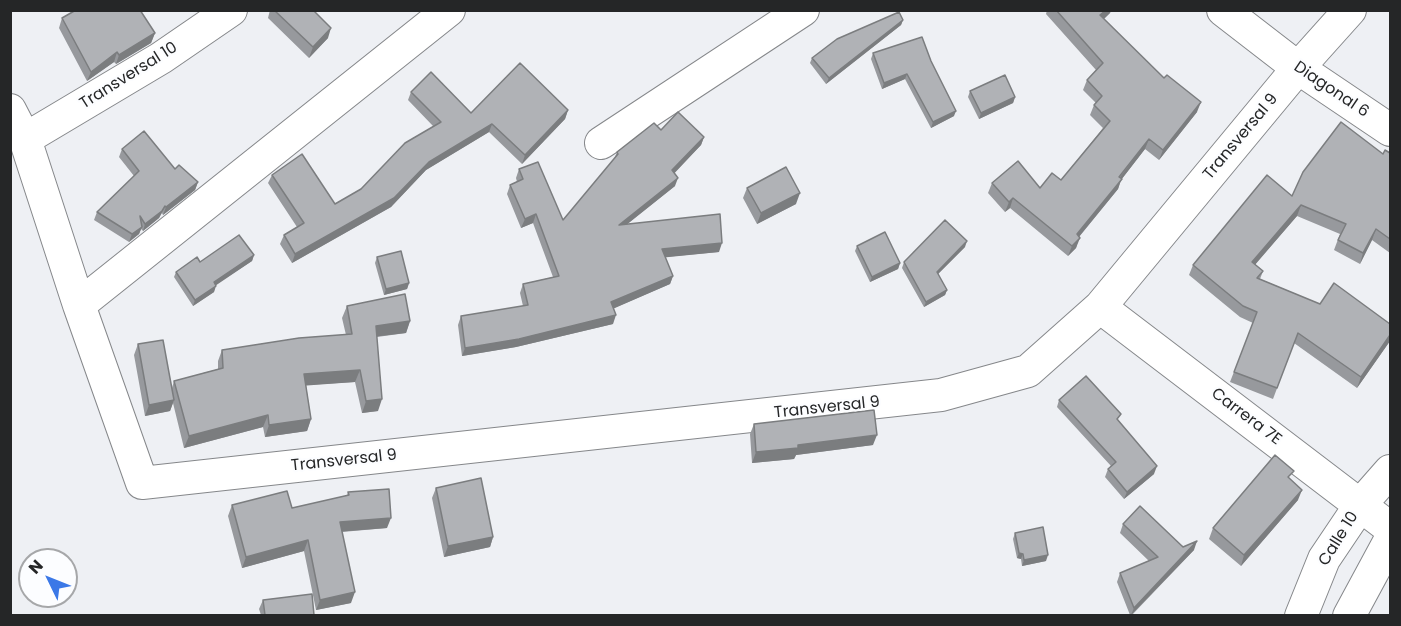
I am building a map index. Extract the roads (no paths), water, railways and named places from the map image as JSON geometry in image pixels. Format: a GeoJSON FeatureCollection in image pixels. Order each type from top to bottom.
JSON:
{"type":"FeatureCollection","features":[{"type":"Feature","properties":{"kind":"street","name":"Transversal 10"},"geometry":{"type":"LineString","coordinates":[[25,139],[161,58],[231,10]]}},
{"type":"Feature","properties":{"kind":"street"},"geometry":{"type":"LineString","coordinates":[[10,110],[25,139],[80,305],[449,10]]}},
{"type":"Feature","properties":{"kind":"street"},"geometry":{"type":"LineString","coordinates":[[601,143],[803,10]]}},
{"type":"Feature","properties":{"kind":"street","name":"Diagonal 6"},"geometry":{"type":"LineString","coordinates":[[1223,10],[1271,49],[1390,130]]}},
{"type":"Feature","properties":{"kind":"street","name":"Transversal 9"},"geometry":{"type":"LineString","coordinates":[[80,305],[142,483],[941,395],[1028,371],[1100,308],[1298,68],[1350,10]]}},
{"type":"Feature","properties":{"kind":"street","name":"Carrera 7E"},"geometry":{"type":"LineString","coordinates":[[1100,308],[1390,528]]}},
{"type":"Feature","properties":{"kind":"street","name":"Calle 10"},"geometry":{"type":"LineString","coordinates":[[1300,615],[1324,560],[1360,504],[1390,471]]}},
{"type":"Feature","properties":{"kind":"street"},"geometry":{"type":"LineString","coordinates":[[1348,615],[1390,540]]}}]}
